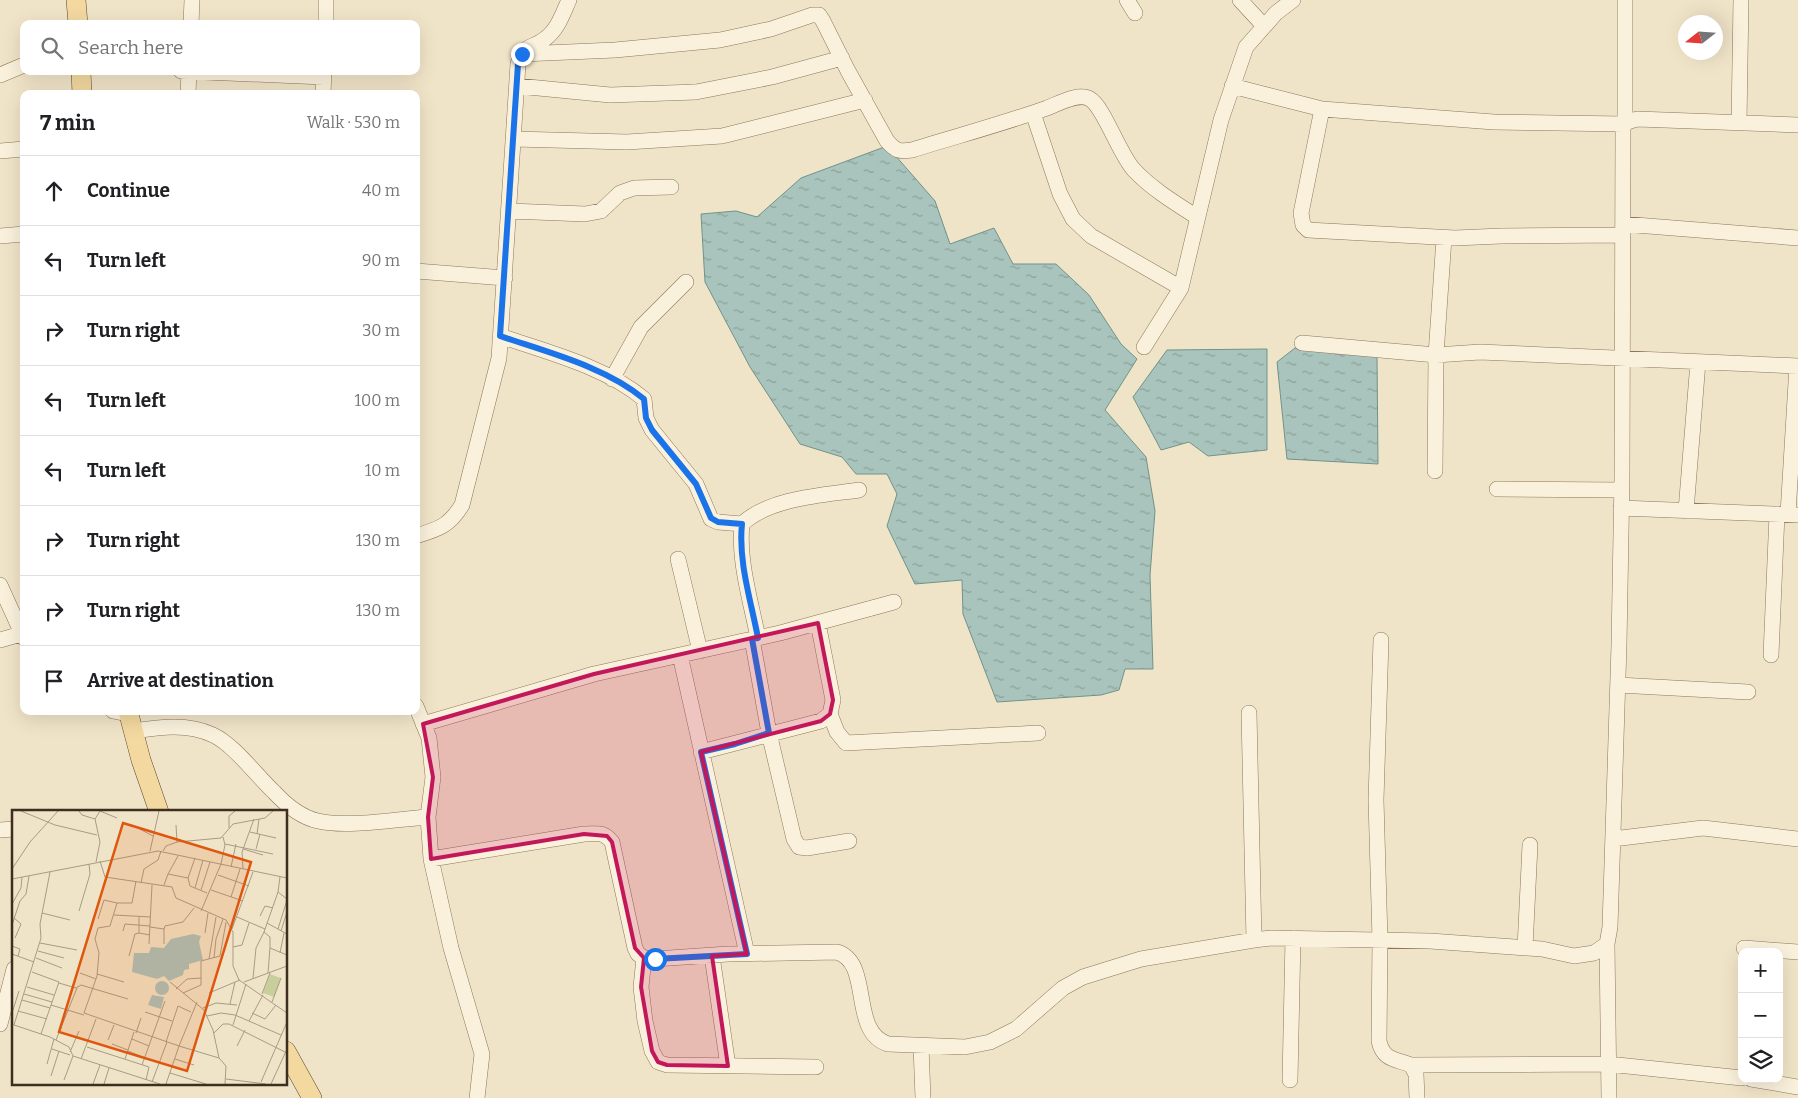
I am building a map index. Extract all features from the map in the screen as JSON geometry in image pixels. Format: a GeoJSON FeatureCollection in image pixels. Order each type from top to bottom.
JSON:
{"type":"FeatureCollection","features":[{"type":"Feature","properties":{"kind":"main road"},"geometry":{"type":"LineString","coordinates":[[76,0],[78,20]]}},
{"type":"Feature","properties":{"kind":"main road"},"geometry":{"type":"LineString","coordinates":[[81,75],[82,90]]}},
{"type":"Feature","properties":{"kind":"main road"},"geometry":{"type":"LineString","coordinates":[[126,717],[158,810]]}},
{"type":"Feature","properties":{"kind":"main road"},"geometry":{"type":"LineString","coordinates":[[288,1055],[312,1098]]}},
{"type":"Feature","properties":{"kind":"street"},"geometry":{"type":"LineString","coordinates":[[191,20],[192,0]]}},
{"type":"Feature","properties":{"kind":"street"},"geometry":{"type":"LineString","coordinates":[[326,0],[326,20]]}},
{"type":"Feature","properties":{"kind":"street"},"geometry":{"type":"LineString","coordinates":[[420,535],[442,528],[455,517],[462,505],[499,358],[518,64],[522,54],[530,46],[546,39],[556,26],[569,0]]}},
{"type":"Feature","properties":{"kind":"street"},"geometry":{"type":"LineString","coordinates":[[1240,0],[1264,26]]}},
{"type":"Feature","properties":{"kind":"street"},"geometry":{"type":"LineString","coordinates":[[1144,347],[1181,288],[1220,120],[1246,46],[1276,13],[1293,0]]}},
{"type":"Feature","properties":{"kind":"street"},"geometry":{"type":"LineString","coordinates":[[1609,1098],[1607,944],[1610,927],[1613,839],[1622,490],[1623,229],[1621,141],[1625,123],[1625,0]]}},
{"type":"Feature","properties":{"kind":"street"},"geometry":{"type":"LineString","coordinates":[[1739,123],[1740,0]]}},
{"type":"Feature","properties":{"kind":"street"},"geometry":{"type":"LineString","coordinates":[[522,54],[615,50],[720,40],[771,29],[812,15],[819,16],[824,21],[887,141],[900,152],[1033,113],[1076,98],[1088,98],[1097,105],[1122,155],[1134,170],[1161,194],[1198,218]]}},
{"type":"Feature","properties":{"kind":"street"},"geometry":{"type":"LineString","coordinates":[[518,86],[610,95],[696,92],[772,77],[842,58]]}},
{"type":"Feature","properties":{"kind":"street"},"geometry":{"type":"LineString","coordinates":[[0,75],[20,67]]}},
{"type":"Feature","properties":{"kind":"street"},"geometry":{"type":"LineString","coordinates":[[188,90],[189,75]]}},
{"type":"Feature","properties":{"kind":"street"},"geometry":{"type":"LineString","coordinates":[[323,90],[324,75]]}},
{"type":"Feature","properties":{"kind":"street"},"geometry":{"type":"LineString","coordinates":[[1232,86],[1322,109],[1494,122],[1625,123],[1637,119],[1798,125]]}},
{"type":"Feature","properties":{"kind":"street"},"geometry":{"type":"LineString","coordinates":[[514,140],[627,142],[722,136],[865,100]]}},
{"type":"Feature","properties":{"kind":"street"},"geometry":{"type":"LineString","coordinates":[[1322,109],[1301,214],[1303,225],[1308,230],[1444,238],[1623,229],[1798,238]]}},
{"type":"Feature","properties":{"kind":"street"},"geometry":{"type":"LineString","coordinates":[[1033,113],[1060,194],[1073,219],[1091,236],[1181,288]]}},
{"type":"Feature","properties":{"kind":"street"},"geometry":{"type":"LineString","coordinates":[[0,150],[20,149]]}},
{"type":"Feature","properties":{"kind":"street"},"geometry":{"type":"LineString","coordinates":[[509,212],[584,214],[601,211],[620,193],[634,188],[671,187]]}},
{"type":"Feature","properties":{"kind":"street"},"geometry":{"type":"LineString","coordinates":[[0,236],[20,234]]}},
{"type":"Feature","properties":{"kind":"street"},"geometry":{"type":"LineString","coordinates":[[1435,471],[1436,355],[1444,238]]}},
{"type":"Feature","properties":{"kind":"street"},"geometry":{"type":"LineString","coordinates":[[420,271],[505,278]]}},
{"type":"Feature","properties":{"kind":"street"},"geometry":{"type":"LineString","coordinates":[[612,378],[641,327],[686,282]]}},
{"type":"Feature","properties":{"kind":"street"},"geometry":{"type":"LineString","coordinates":[[500,336],[556,354],[612,378],[634,390],[644,399],[646,418],[652,430],[696,484],[711,518],[718,522],[742,524]]}},
{"type":"Feature","properties":{"kind":"street"},"geometry":{"type":"LineString","coordinates":[[1302,343],[1436,355],[1480,352],[1797,366],[1788,515],[1771,655]]}},
{"type":"Feature","properties":{"kind":"street"},"geometry":{"type":"LineString","coordinates":[[1686,511],[1698,362]]}},
{"type":"Feature","properties":{"kind":"street"},"geometry":{"type":"LineString","coordinates":[[1497,489],[1622,490]]}},
{"type":"Feature","properties":{"kind":"street"},"geometry":{"type":"LineString","coordinates":[[849,841],[807,848],[799,847],[794,839],[769,733],[740,537],[742,524],[751,516],[787,502],[860,490]]}},
{"type":"Feature","properties":{"kind":"street"},"geometry":{"type":"LineString","coordinates":[[1621,508],[1788,515]]}},
{"type":"Feature","properties":{"kind":"street"},"geometry":{"type":"LineString","coordinates":[[678,559],[700,651]]}},
{"type":"Feature","properties":{"kind":"street"},"geometry":{"type":"LineString","coordinates":[[0,585],[20,631]]}},
{"type":"Feature","properties":{"kind":"street"},"geometry":{"type":"LineString","coordinates":[[423,724],[594,674],[818,623],[894,602]]}},
{"type":"Feature","properties":{"kind":"street"},"geometry":{"type":"LineString","coordinates":[[818,623],[833,700],[830,714],[837,732],[846,744],[1038,734]]}},
{"type":"Feature","properties":{"kind":"street"},"geometry":{"type":"LineString","coordinates":[[0,640],[20,636]]}},
{"type":"Feature","properties":{"kind":"street"},"geometry":{"type":"LineString","coordinates":[[1381,640],[1376,800],[1380,940],[1379,1041],[1385,1056],[1411,1065],[1608,1064],[1738,1078]]}},
{"type":"Feature","properties":{"kind":"street"},"geometry":{"type":"LineString","coordinates":[[680,655],[747,954]]}},
{"type":"Feature","properties":{"kind":"street"},"geometry":{"type":"LineString","coordinates":[[1618,685],[1748,692]]}},
{"type":"Feature","properties":{"kind":"street"},"geometry":{"type":"LineString","coordinates":[[1249,713],[1254,940]]}},
{"type":"Feature","properties":{"kind":"street"},"geometry":{"type":"LineString","coordinates":[[701,752],[821,721],[830,714]]}},
{"type":"Feature","properties":{"kind":"street"},"geometry":{"type":"LineString","coordinates":[[420,715],[428,738],[433,777],[428,817],[431,858],[451,948],[482,1054],[476,1098]]}},
{"type":"Feature","properties":{"kind":"street"},"geometry":{"type":"LineString","coordinates":[[126,717],[165,726],[192,728],[214,735],[231,748],[289,808],[317,821],[342,824],[428,817]]}},
{"type":"Feature","properties":{"kind":"street"},"geometry":{"type":"LineString","coordinates":[[1613,839],[1703,828],[1798,839]]}},
{"type":"Feature","properties":{"kind":"street"},"geometry":{"type":"LineString","coordinates":[[431,858],[600,833],[612,842],[635,948],[638,954],[644,958],[677,958],[747,954],[836,952],[845,954],[854,968],[867,1024],[879,1042],[888,1044],[964,1047],[990,1042],[1016,1029],[1063,988],[1083,977],[1141,959],[1254,940],[1293,938],[1430,941],[1542,949],[1574,956],[1594,953],[1607,944]]}},
{"type":"Feature","properties":{"kind":"street"},"geometry":{"type":"LineString","coordinates":[[1524,948],[1530,845]]}},
{"type":"Feature","properties":{"kind":"street"},"geometry":{"type":"LineString","coordinates":[[1290,1080],[1293,938]]}},
{"type":"Feature","properties":{"kind":"street"},"geometry":{"type":"LineString","coordinates":[[1783,951],[1798,952]]}},
{"type":"Feature","properties":{"kind":"street"},"geometry":{"type":"LineString","coordinates":[[712,956],[728,1066]]}},
{"type":"Feature","properties":{"kind":"street"},"geometry":{"type":"LineString","coordinates":[[644,958],[641,987],[645,1021],[652,1051],[658,1062],[667,1066],[816,1067]]}},
{"type":"Feature","properties":{"kind":"street"},"geometry":{"type":"LineString","coordinates":[[0,1024],[12,977]]}},
{"type":"Feature","properties":{"kind":"street"},"geometry":{"type":"LineString","coordinates":[[921,1046],[923,1098]]}},
{"type":"Feature","properties":{"kind":"street"},"geometry":{"type":"LineString","coordinates":[[1411,1065],[1416,1074],[1417,1098]]}},
{"type":"Feature","properties":{"kind":"street"},"geometry":{"type":"LineString","coordinates":[[1774,1083],[1798,1087]]}},
{"type":"Feature","properties":{"kind":"highlighted area"},"geometry":{"type":"Polygon","coordinates":[[[818,623],[833,700],[830,714],[821,721],[701,752],[747,954],[712,956],[728,1066],[667,1065],[658,1062],[652,1051],[641,987],[644,958],[635,948],[612,842],[607,836],[584,834],[431,859],[428,817],[433,777],[423,724],[594,674],[818,623]]]}},
{"type":"Feature","properties":{"kind":"water"},"geometry":{"type":"Polygon","coordinates":[[[887,146],[935,201],[950,244],[994,228],[1013,264],[1056,264],[1089,295],[1121,344],[1137,359],[1105,410],[1146,457],[1155,511],[1150,575],[1153,669],[1125,669],[1119,690],[1101,695],[997,702],[963,614],[962,580],[915,584],[887,526],[897,494],[887,474],[856,474],[842,457],[800,444],[750,367],[705,282],[701,214],[736,211],[757,217],[801,178],[887,146]]]}},
{"type":"Feature","properties":{"kind":"water"},"geometry":{"type":"Polygon","coordinates":[[[1295,348],[1377,356],[1378,464],[1287,459],[1277,362],[1295,348]]]}},
{"type":"Feature","properties":{"kind":"water"},"geometry":{"type":"Polygon","coordinates":[[[1267,349],[1267,450],[1208,456],[1189,442],[1161,450],[1133,397],[1167,350],[1267,349]]]}},
{"type":"Feature","properties":{"kind":"route"},"geometry":{"type":"LineString","coordinates":[[522,54],[518,64],[500,336],[556,354],[634,390],[644,399],[646,418],[652,430],[696,484],[711,518],[718,522],[742,524],[740,537],[742,555],[758,638],[752,639],[769,733],[701,752],[747,954],[655,959]]}}]}
